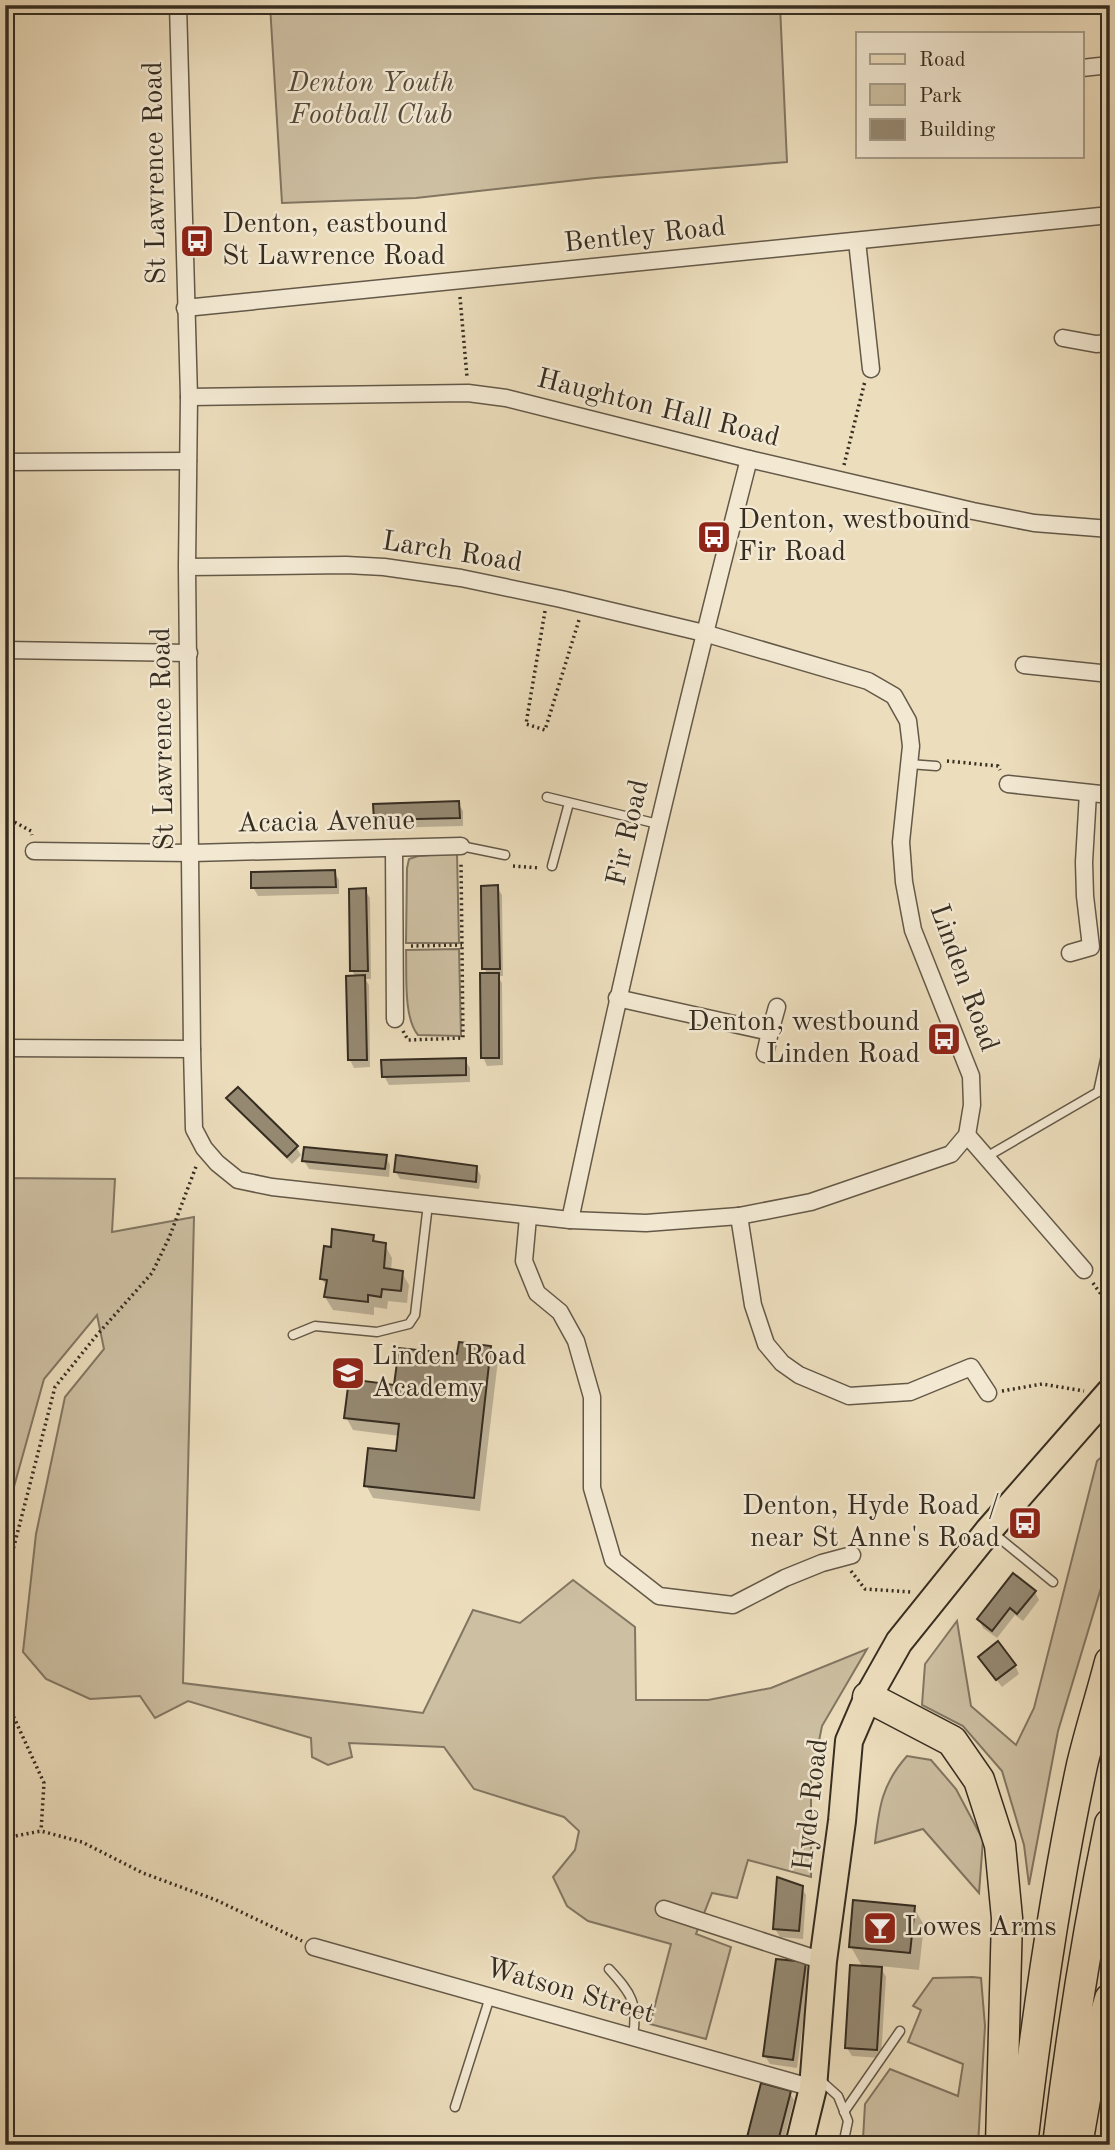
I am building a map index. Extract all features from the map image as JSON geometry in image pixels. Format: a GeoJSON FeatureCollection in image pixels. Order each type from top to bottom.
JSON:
{"type":"FeatureCollection","features":[{"type":"Feature","properties":{"kind":"highway"},"geometry":{"type":"LineString","coordinates":[[1022,2145],[1035,2032],[1057,1891],[1083,1763],[1110,1662]]}},
{"type":"Feature","properties":{"kind":"highway"},"geometry":{"type":"LineString","coordinates":[[868,1697],[952,1741],[979,1780],[1000,1844],[1007,1918],[1001,2145]]}},
{"type":"Feature","properties":{"kind":"highway"},"geometry":{"type":"LineString","coordinates":[[1058,2145],[1094,1899],[1110,1824]]}},
{"type":"Feature","properties":{"kind":"highway"},"geometry":{"type":"LineString","coordinates":[[1077,2145],[1093,2059],[1110,1999]]}},
{"type":"Feature","properties":{"kind":"main road","name":"Hyde Road"},"geometry":{"type":"LineString","coordinates":[[799,2145],[813,2082],[823,1961],[842,1821],[849,1741],[868,1697],[899,1642],[989,1530],[1108,1393]]}},
{"type":"Feature","properties":{"kind":"street","name":"St Lawrence Road"},"geometry":{"type":"LineString","coordinates":[[178,5],[189,397],[187,567],[194,1129],[204,1148],[238,1180],[272,1187],[520,1215]]}},
{"type":"Feature","properties":{"kind":"street"},"geometry":{"type":"LineString","coordinates":[[1084,68],[1110,66],[1110,56]]}},
{"type":"Feature","properties":{"kind":"street","name":"Bentley Road"},"geometry":{"type":"LineString","coordinates":[[185,308],[1110,215]]}},
{"type":"Feature","properties":{"kind":"street"},"geometry":{"type":"LineString","coordinates":[[857,241],[871,369]]}},
{"type":"Feature","properties":{"kind":"street"},"geometry":{"type":"LineString","coordinates":[[1063,338],[1096,344],[1110,343]]}},
{"type":"Feature","properties":{"kind":"street","name":"Haughton Hall Road"},"geometry":{"type":"LineString","coordinates":[[189,397],[468,393],[506,398],[749,459],[1034,523],[1110,528]]}},
{"type":"Feature","properties":{"kind":"street","name":"Fir Road"},"geometry":{"type":"LineString","coordinates":[[570,1220],[617,998],[704,633],[749,459]]}},
{"type":"Feature","properties":{"kind":"street"},"geometry":{"type":"LineString","coordinates":[[5,462],[188,461]]}},
{"type":"Feature","properties":{"kind":"street","name":"Larch Road"},"geometry":{"type":"LineString","coordinates":[[187,567],[384,567],[461,578],[704,633]]}},
{"type":"Feature","properties":{"kind":"street","name":"Linden Road"},"geometry":{"type":"LineString","coordinates":[[704,633],[868,681],[894,696],[908,721],[911,746],[901,842],[904,883],[913,930],[971,1076],[972,1105],[967,1135]]}},
{"type":"Feature","properties":{"kind":"street"},"geometry":{"type":"LineString","coordinates":[[5,650],[189,653]]}},
{"type":"Feature","properties":{"kind":"street"},"geometry":{"type":"LineString","coordinates":[[1024,665],[1110,674]]}},
{"type":"Feature","properties":{"kind":"street"},"geometry":{"type":"LineString","coordinates":[[1007,784],[1110,795]]}},
{"type":"Feature","properties":{"kind":"street"},"geometry":{"type":"LineString","coordinates":[[1070,953],[1091,947],[1084,862],[1088,793]]}},
{"type":"Feature","properties":{"kind":"street","name":"Acacia Avenue"},"geometry":{"type":"LineString","coordinates":[[34,851],[192,853],[461,846]]}},
{"type":"Feature","properties":{"kind":"street"},"geometry":{"type":"LineString","coordinates":[[394,848],[396,1019]]}},
{"type":"Feature","properties":{"kind":"street"},"geometry":{"type":"LineString","coordinates":[[617,998],[770,1032]]}},
{"type":"Feature","properties":{"kind":"street"},"geometry":{"type":"LineString","coordinates":[[765,1054],[777,1007]]}},
{"type":"Feature","properties":{"kind":"street"},"geometry":{"type":"LineString","coordinates":[[5,1048],[192,1049]]}},
{"type":"Feature","properties":{"kind":"street"},"geometry":{"type":"LineString","coordinates":[[852,1555],[822,1563],[786,1578],[733,1605],[659,1596],[613,1560],[592,1488],[592,1397],[576,1341],[560,1312],[537,1293],[524,1261],[520,1215],[646,1223],[739,1216],[811,1202],[901,1172],[951,1154],[967,1135],[988,1156],[1084,1270]]}},
{"type":"Feature","properties":{"kind":"street"},"geometry":{"type":"LineString","coordinates":[[739,1216],[753,1305],[766,1344],[782,1363],[799,1375],[849,1396],[910,1392],[971,1367],[988,1393]]}},
{"type":"Feature","properties":{"kind":"street"},"geometry":{"type":"LineString","coordinates":[[664,1909],[823,1961]]}},
{"type":"Feature","properties":{"kind":"street","name":"Watson Street"},"geometry":{"type":"LineString","coordinates":[[314,1947],[633,2037],[813,2082]]}},
{"type":"Feature","properties":{"kind":"lane"},"geometry":{"type":"LineString","coordinates":[[909,764],[936,766]]}},
{"type":"Feature","properties":{"kind":"lane"},"geometry":{"type":"LineString","coordinates":[[547,797],[658,824]]}},
{"type":"Feature","properties":{"kind":"lane"},"geometry":{"type":"LineString","coordinates":[[552,866],[569,803]]}},
{"type":"Feature","properties":{"kind":"lane"},"geometry":{"type":"LineString","coordinates":[[461,846],[505,855]]}},
{"type":"Feature","properties":{"kind":"lane"},"geometry":{"type":"LineString","coordinates":[[988,1156],[1098,1092],[1110,1037]]}},
{"type":"Feature","properties":{"kind":"lane"},"geometry":{"type":"LineString","coordinates":[[293,1335],[315,1326],[377,1332],[409,1324],[415,1315],[428,1204]]}},
{"type":"Feature","properties":{"kind":"lane"},"geometry":{"type":"LineString","coordinates":[[989,1530],[1053,1582]]}},
{"type":"Feature","properties":{"kind":"lane"},"geometry":{"type":"LineString","coordinates":[[609,1969],[633,2002],[636,2015],[633,2037]]}},
{"type":"Feature","properties":{"kind":"lane"},"geometry":{"type":"LineString","coordinates":[[455,2107],[489,1997]]}},
{"type":"Feature","properties":{"kind":"lane"},"geometry":{"type":"LineString","coordinates":[[844,2112],[900,2031]]}},
{"type":"Feature","properties":{"kind":"lane"},"geometry":{"type":"LineString","coordinates":[[813,2082],[838,2095],[848,2121],[843,2145]]}},
{"type":"Feature","properties":{"kind":"path"},"geometry":{"type":"LineString","coordinates":[[459,281],[468,393]]}},
{"type":"Feature","properties":{"kind":"path"},"geometry":{"type":"LineString","coordinates":[[840,480],[862,385],[871,369]]}},
{"type":"Feature","properties":{"kind":"path"},"geometry":{"type":"LineString","coordinates":[[548,596],[526,724],[545,730],[584,604]]}},
{"type":"Feature","properties":{"kind":"path"},"geometry":{"type":"LineString","coordinates":[[936,766],[946,761],[998,766],[1007,784]]}},
{"type":"Feature","properties":{"kind":"path"},"geometry":{"type":"LineString","coordinates":[[5,817],[31,831],[34,851]]}},
{"type":"Feature","properties":{"kind":"path"},"geometry":{"type":"LineString","coordinates":[[396,1019],[408,1040],[463,1038],[461,846]]}},
{"type":"Feature","properties":{"kind":"path"},"geometry":{"type":"LineString","coordinates":[[505,855],[512,866],[552,866]]}},
{"type":"Feature","properties":{"kind":"path"},"geometry":{"type":"LineString","coordinates":[[395,946],[462,945]]}},
{"type":"Feature","properties":{"kind":"path"},"geometry":{"type":"LineString","coordinates":[[5,1619],[13,1550],[55,1387],[152,1273],[169,1238],[204,1148]]}},
{"type":"Feature","properties":{"kind":"path"},"geometry":{"type":"LineString","coordinates":[[1084,1270],[1110,1307]]}},
{"type":"Feature","properties":{"kind":"path"},"geometry":{"type":"LineString","coordinates":[[988,1393],[1042,1384],[1108,1393]]}},
{"type":"Feature","properties":{"kind":"path"},"geometry":{"type":"LineString","coordinates":[[865,1589],[938,1593]]}},
{"type":"Feature","properties":{"kind":"path"},"geometry":{"type":"LineString","coordinates":[[5,1635],[10,1709],[44,1783],[41,1831]]}},
{"type":"Feature","properties":{"kind":"path"},"geometry":{"type":"LineString","coordinates":[[5,1838],[41,1831],[82,1842],[143,1872],[216,1900],[314,1947]]}},
{"type":"Feature","properties":{"kind":"green space","name":"Denton Youth Football Club"},"geometry":{"type":"Polygon","coordinates":[[[270,5],[780,5],[787,162],[595,178],[416,198],[282,203],[270,5]]]}},
{"type":"Feature","properties":{"kind":"green space"},"geometry":{"type":"Polygon","coordinates":[[[457,853],[459,943],[406,943],[409,859],[457,853]]]}},
{"type":"Feature","properties":{"kind":"green space"},"geometry":{"type":"Polygon","coordinates":[[[459,949],[461,1036],[418,1035],[413,1027],[408,1006],[406,950],[459,949]]]}},
{"type":"Feature","properties":{"kind":"green space"},"geometry":{"type":"Polygon","coordinates":[[[5,1178],[115,1179],[112,1232],[194,1217],[183,1683],[423,1713],[473,1610],[520,1623],[573,1580],[635,1627],[636,1700],[708,1700],[771,1688],[867,1649],[822,1726],[811,1780],[811,1877],[748,1860],[737,1898],[712,1893],[696,1934],[731,1947],[706,2039],[650,2024],[671,1944],[588,1921],[567,1906],[553,1877],[575,1850],[579,1831],[564,1817],[474,1789],[444,1747],[349,1743],[352,1757],[328,1765],[312,1757],[311,1738],[188,1701],[155,1718],[140,1696],[90,1699],[46,1679],[23,1652],[36,1534],[65,1397],[104,1349],[97,1315],[44,1379],[5,1519],[5,1178]]]}},
{"type":"Feature","properties":{"kind":"green space"},"geometry":{"type":"Polygon","coordinates":[[[1110,1449],[1110,1558],[1058,1731],[1029,1885],[1024,1845],[1002,1771],[963,1726],[922,1705],[925,1664],[957,1621],[971,1706],[1016,1745],[1034,1708],[1097,1461],[1110,1449]]]}},
{"type":"Feature","properties":{"kind":"green space"},"geometry":{"type":"Polygon","coordinates":[[[907,1756],[931,1760],[956,1789],[983,1840],[979,1893],[923,1829],[875,1843],[883,1796],[892,1776],[907,1756]]]}},
{"type":"Feature","properties":{"kind":"green space"},"geometry":{"type":"Polygon","coordinates":[[[933,1978],[981,1978],[985,2026],[978,2145],[866,2145],[863,2139],[865,2104],[890,2069],[958,2096],[963,2064],[908,2042],[921,2010],[913,2006],[933,1978]]]}},
{"type":"Feature","properties":{"kind":"green space"},"geometry":{"type":"Polygon","coordinates":[[[1110,2098],[1110,2145],[1100,2145],[1110,2098]]]}},
{"type":"Feature","properties":{"kind":"building"},"geometry":{"type":"Polygon","coordinates":[[[459,801],[460,818],[374,820],[373,804],[459,801]]]}},
{"type":"Feature","properties":{"kind":"building"},"geometry":{"type":"Polygon","coordinates":[[[335,870],[336,887],[251,888],[251,872],[335,870]]]}},
{"type":"Feature","properties":{"kind":"building"},"geometry":{"type":"Polygon","coordinates":[[[498,885],[500,969],[482,969],[481,886],[498,885]]]}},
{"type":"Feature","properties":{"kind":"building"},"geometry":{"type":"Polygon","coordinates":[[[366,888],[368,971],[350,971],[349,889],[366,888]]]}},
{"type":"Feature","properties":{"kind":"building"},"geometry":{"type":"Polygon","coordinates":[[[480,973],[499,973],[499,1058],[481,1058],[480,973]]]}},
{"type":"Feature","properties":{"kind":"building"},"geometry":{"type":"Polygon","coordinates":[[[365,975],[367,1060],[348,1060],[346,976],[365,975]]]}},
{"type":"Feature","properties":{"kind":"building"},"geometry":{"type":"Polygon","coordinates":[[[466,1058],[466,1075],[382,1077],[381,1060],[466,1058]]]}},
{"type":"Feature","properties":{"kind":"building"},"geometry":{"type":"Polygon","coordinates":[[[238,1087],[298,1146],[287,1157],[226,1098],[238,1087]]]}},
{"type":"Feature","properties":{"kind":"building"},"geometry":{"type":"Polygon","coordinates":[[[304,1147],[387,1155],[385,1169],[302,1161],[304,1147]]]}},
{"type":"Feature","properties":{"kind":"building"},"geometry":{"type":"Polygon","coordinates":[[[396,1155],[477,1166],[476,1182],[394,1172],[396,1155]]]}},
{"type":"Feature","properties":{"kind":"building"},"geometry":{"type":"Polygon","coordinates":[[[332,1229],[374,1235],[373,1241],[386,1243],[384,1268],[403,1271],[401,1291],[382,1289],[381,1297],[368,1295],[368,1302],[324,1297],[327,1280],[320,1279],[324,1246],[331,1247],[332,1229]]]}},
{"type":"Feature","properties":{"kind":"building"},"geometry":{"type":"Polygon","coordinates":[[[459,1342],[491,1346],[474,1498],[364,1486],[368,1448],[396,1451],[399,1424],[344,1418],[349,1379],[394,1385],[399,1348],[457,1354],[459,1342]]]}},
{"type":"Feature","properties":{"kind":"building"},"geometry":{"type":"Polygon","coordinates":[[[1013,1573],[1036,1591],[1017,1614],[1010,1608],[992,1631],[977,1619],[1013,1573]]]}},
{"type":"Feature","properties":{"kind":"building"},"geometry":{"type":"Polygon","coordinates":[[[998,1641],[1016,1665],[996,1680],[978,1657],[998,1641]]]}},
{"type":"Feature","properties":{"kind":"building"},"geometry":{"type":"Polygon","coordinates":[[[777,1877],[803,1886],[799,1931],[773,1929],[777,1877]]]}},
{"type":"Feature","properties":{"kind":"building"},"geometry":{"type":"Polygon","coordinates":[[[853,1900],[915,1906],[910,1953],[849,1947],[853,1900]]]}},
{"type":"Feature","properties":{"kind":"building"},"geometry":{"type":"Polygon","coordinates":[[[776,1959],[806,1962],[793,2060],[763,2056],[776,1959]]]}},
{"type":"Feature","properties":{"kind":"building"},"geometry":{"type":"Polygon","coordinates":[[[850,1965],[882,1967],[877,2050],[845,2048],[850,1965]]]}},
{"type":"Feature","properties":{"kind":"building"},"geometry":{"type":"Polygon","coordinates":[[[761,2083],[791,2091],[777,2145],[745,2145],[761,2083]]]}},
{"type":"Feature","properties":{"kind":"place","name":"Denton, eastbound St Lawrence Road"},"geometry":{"type":"Point","coordinates":[197,241]}},
{"type":"Feature","properties":{"kind":"place","name":"Denton, westbound Fir Road"},"geometry":{"type":"Point","coordinates":[714,537]}},
{"type":"Feature","properties":{"kind":"place","name":"Denton, westbound Linden Road"},"geometry":{"type":"Point","coordinates":[944,1039]}},
{"type":"Feature","properties":{"kind":"place","name":"Linden Road Academy"},"geometry":{"type":"Point","coordinates":[348,1373]}},
{"type":"Feature","properties":{"kind":"place","name":"Denton, Hyde Road / near St Anne's Road"},"geometry":{"type":"Point","coordinates":[1025,1523]}},
{"type":"Feature","properties":{"kind":"place","name":"Lowes Arms"},"geometry":{"type":"Point","coordinates":[880,1928]}}]}
